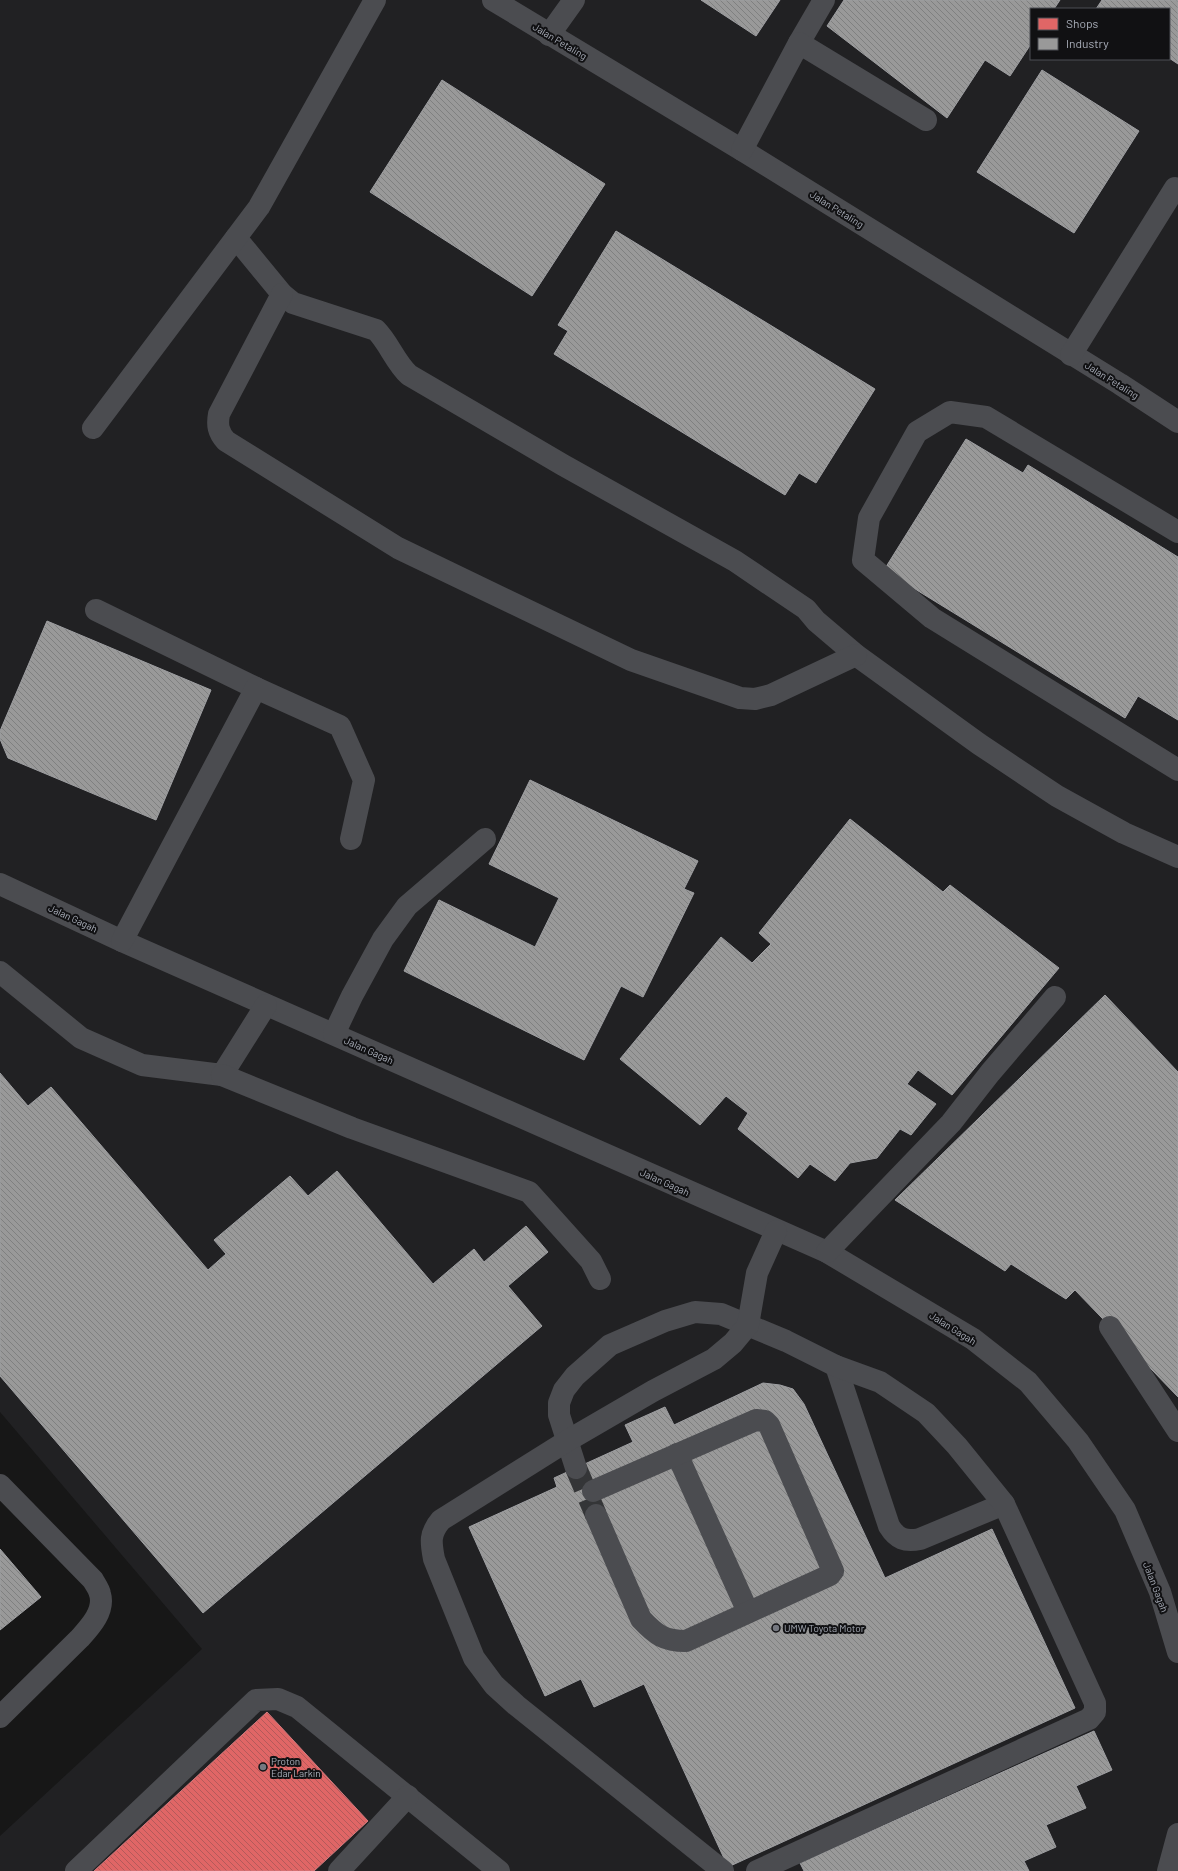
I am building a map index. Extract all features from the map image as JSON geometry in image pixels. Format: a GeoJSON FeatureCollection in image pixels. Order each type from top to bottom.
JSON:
{"type":"FeatureCollection","features":[{"type":"Feature","properties":{"kind":"street"},"geometry":{"type":"LineString","coordinates":[[93,428],[260,208],[375,0]]}},
{"type":"Feature","properties":{"kind":"street","name":"Jalan Petaling"},"geometry":{"type":"LineString","coordinates":[[493,0],[742,150],[1178,422]]}},
{"type":"Feature","properties":{"kind":"street"},"geometry":{"type":"LineString","coordinates":[[549,35],[574,0]]}},
{"type":"Feature","properties":{"kind":"street"},"geometry":{"type":"LineString","coordinates":[[742,150],[799,43],[824,0]]}},
{"type":"Feature","properties":{"kind":"street"},"geometry":{"type":"LineString","coordinates":[[799,43],[926,120]]}},
{"type":"Feature","properties":{"kind":"street"},"geometry":{"type":"LineString","coordinates":[[1071,355],[1175,188]]}},
{"type":"Feature","properties":{"kind":"street"},"geometry":{"type":"LineString","coordinates":[[236,238],[282,294],[293,303],[376,330],[383,337],[402,368],[409,375],[563,465],[736,561],[806,609],[816,621],[856,655],[979,744],[1057,796],[1124,833],[1178,857]]}},
{"type":"Feature","properties":{"kind":"street"},"geometry":{"type":"LineString","coordinates":[[282,294],[219,414],[217,424],[220,434],[232,445],[398,548],[631,660],[740,698],[755,699],[771,695],[856,655]]}},
{"type":"Feature","properties":{"kind":"street"},"geometry":{"type":"LineString","coordinates":[[1178,532],[986,417],[950,412],[917,432],[869,518],[863,560],[932,618],[1178,770]]}},
{"type":"Feature","properties":{"kind":"street"},"geometry":{"type":"LineString","coordinates":[[96,610],[256,688],[340,726],[364,780],[351,839]]}},
{"type":"Feature","properties":{"kind":"street"},"geometry":{"type":"LineString","coordinates":[[122,941],[256,688]]}},
{"type":"Feature","properties":{"kind":"street"},"geometry":{"type":"LineString","coordinates":[[334,1034],[352,996],[383,939],[407,906],[485,839]]}},
{"type":"Feature","properties":{"kind":"street","name":"Jalan Gagah"},"geometry":{"type":"LineString","coordinates":[[0,884],[122,941],[776,1231],[827,1252],[973,1339],[1028,1382],[1078,1441],[1125,1510],[1160,1592],[1178,1652]]}},
{"type":"Feature","properties":{"kind":"street"},"geometry":{"type":"LineString","coordinates":[[0,972],[81,1038],[142,1065],[222,1074],[352,1128],[529,1192],[591,1261],[600,1279]]}},
{"type":"Feature","properties":{"kind":"street"},"geometry":{"type":"LineString","coordinates":[[827,1252],[951,1123],[990,1073],[1055,997]]}},
{"type":"Feature","properties":{"kind":"street"},"geometry":{"type":"LineString","coordinates":[[222,1074],[266,1005]]}},
{"type":"Feature","properties":{"kind":"street"},"geometry":{"type":"LineString","coordinates":[[723,1871],[516,1705],[494,1685],[474,1658],[434,1559],[431,1542],[433,1529],[441,1520],[567,1441],[653,1391],[714,1359],[733,1343],[748,1325],[757,1273],[776,1231]]}},
{"type":"Feature","properties":{"kind":"street"},"geometry":{"type":"LineString","coordinates":[[576,1468],[559,1415],[560,1403],[564,1390],[574,1376],[610,1345],[665,1321],[695,1312],[721,1314],[786,1341],[836,1366],[880,1382],[926,1413],[957,1446],[1004,1504],[1095,1703],[1095,1712],[1090,1719],[757,1871]]}},
{"type":"Feature","properties":{"kind":"street"},"geometry":{"type":"LineString","coordinates":[[1110,1327],[1178,1431]]}},
{"type":"Feature","properties":{"kind":"street"},"geometry":{"type":"LineString","coordinates":[[836,1366],[889,1526],[894,1535],[902,1540],[911,1541],[920,1539],[1004,1504]]}},
{"type":"Feature","properties":{"kind":"street"},"geometry":{"type":"LineString","coordinates":[[593,1491],[756,1420],[764,1421],[769,1425],[832,1571],[830,1575],[686,1641],[671,1641],[653,1632],[641,1619],[596,1515]]}},
{"type":"Feature","properties":{"kind":"street"},"geometry":{"type":"LineString","coordinates":[[677,1454],[748,1612]]}},
{"type":"Feature","properties":{"kind":"street"},"geometry":{"type":"LineString","coordinates":[[0,1486],[93,1580],[101,1594],[100,1611],[80,1638],[4,1707]]}},
{"type":"Feature","properties":{"kind":"street"},"geometry":{"type":"LineString","coordinates":[[76,1871],[256,1700],[278,1699],[297,1707],[500,1871]]}},
{"type":"Feature","properties":{"kind":"street"},"geometry":{"type":"LineString","coordinates":[[339,1871],[408,1796]]}},
{"type":"Feature","properties":{"kind":"street"},"geometry":{"type":"LineString","coordinates":[[1168,1871],[1178,1834]]}},
{"type":"Feature","properties":{"kind":"shaded area"},"geometry":{"type":"Polygon","coordinates":[[[0,0],[1178,0],[1178,1871],[0,1871],[0,1836],[202,1649],[0,1412],[0,0]]]}},
{"type":"Feature","properties":{"kind":"building: Shops","name":"Proton Edar Larkin"},"geometry":{"type":"Polygon","coordinates":[[[267,1712],[368,1821],[314,1871],[94,1871],[267,1712]]]}},
{"type":"Feature","properties":{"kind":"building: Industry"},"geometry":{"type":"Polygon","coordinates":[[[701,0],[780,0],[756,36],[701,0]]]}},
{"type":"Feature","properties":{"kind":"building: Industry"},"geometry":{"type":"Polygon","coordinates":[[[844,0],[1060,0],[1055,8],[1030,8],[1030,46],[1010,76],[985,60],[947,118],[827,26],[844,0]]]}},
{"type":"Feature","properties":{"kind":"building: Industry"},"geometry":{"type":"Polygon","coordinates":[[[1102,0],[1178,0],[1178,64],[1170,59],[1170,8],[1097,8],[1102,0]]]}},
{"type":"Feature","properties":{"kind":"building: Industry"},"geometry":{"type":"Polygon","coordinates":[[[1042,70],[1139,131],[1074,233],[977,172],[1042,70]]]}},
{"type":"Feature","properties":{"kind":"building: Industry"},"geometry":{"type":"Polygon","coordinates":[[[442,80],[605,184],[532,296],[370,192],[442,80]]]}},
{"type":"Feature","properties":{"kind":"building: Industry"},"geometry":{"type":"Polygon","coordinates":[[[616,231],[875,389],[816,483],[799,473],[785,495],[554,354],[568,331],[558,325],[616,231]]]}},
{"type":"Feature","properties":{"kind":"building: Industry"},"geometry":{"type":"Polygon","coordinates":[[[966,439],[1023,473],[1028,465],[1178,557],[1178,720],[1138,696],[1125,718],[884,570],[966,439]]]}},
{"type":"Feature","properties":{"kind":"building: Industry"},"geometry":{"type":"Polygon","coordinates":[[[47,621],[211,690],[156,820],[8,758],[0,739],[0,731],[47,621]]]}},
{"type":"Feature","properties":{"kind":"building: Industry"},"geometry":{"type":"Polygon","coordinates":[[[530,780],[698,861],[684,889],[694,893],[643,997],[621,986],[584,1060],[404,971],[439,900],[535,947],[559,898],[489,864],[530,780]]]}},
{"type":"Feature","properties":{"kind":"building: Industry"},"geometry":{"type":"Polygon","coordinates":[[[850,819],[943,892],[950,885],[1059,968],[952,1095],[918,1070],[907,1084],[936,1104],[911,1135],[900,1129],[877,1158],[850,1163],[835,1181],[810,1164],[798,1178],[738,1129],[748,1113],[726,1096],[700,1125],[620,1059],[721,937],[752,963],[771,944],[759,933],[850,819]]]}},
{"type":"Feature","properties":{"kind":"building: Industry"},"geometry":{"type":"Polygon","coordinates":[[[1105,995],[1178,1072],[1178,1397],[1075,1290],[1066,1299],[1011,1264],[1005,1271],[895,1200],[1105,995]]]}},
{"type":"Feature","properties":{"kind":"building: Industry"},"geometry":{"type":"Polygon","coordinates":[[[0,1073],[28,1106],[51,1087],[208,1270],[226,1254],[214,1240],[290,1176],[308,1196],[337,1171],[433,1284],[474,1249],[484,1262],[526,1226],[548,1252],[508,1286],[542,1326],[203,1613],[0,1376],[0,1073]]]}},
{"type":"Feature","properties":{"kind":"building: Industry","name":"UMW Toyota Motor"},"geometry":{"type":"Polygon","coordinates":[[[763,1383],[780,1385],[793,1389],[804,1404],[885,1578],[992,1529],[1075,1708],[728,1867],[644,1684],[594,1707],[581,1679],[545,1696],[469,1527],[557,1487],[554,1478],[633,1442],[625,1425],[665,1407],[674,1425],[763,1383]]]}},
{"type":"Feature","properties":{"kind":"building: Industry"},"geometry":{"type":"Polygon","coordinates":[[[0,1549],[41,1597],[0,1630],[0,1549]]]}},
{"type":"Feature","properties":{"kind":"building: Industry"},"geometry":{"type":"Polygon","coordinates":[[[1094,1731],[1112,1770],[1076,1786],[1086,1808],[1046,1825],[1056,1847],[1024,1861],[1029,1871],[804,1871],[800,1863],[1094,1731]]]}},
{"type":"Feature","properties":{"kind":"tunnel"},"geometry":{"type":"LineString","coordinates":[[576,1468],[596,1515]]}},
{"type":"Feature","properties":{"kind":"place","name":"UMW Toyota Motor"},"geometry":{"type":"Point","coordinates":[776,1628]}},
{"type":"Feature","properties":{"kind":"place","name":"Proton Edar Larkin"},"geometry":{"type":"Point","coordinates":[263,1767]}}]}
